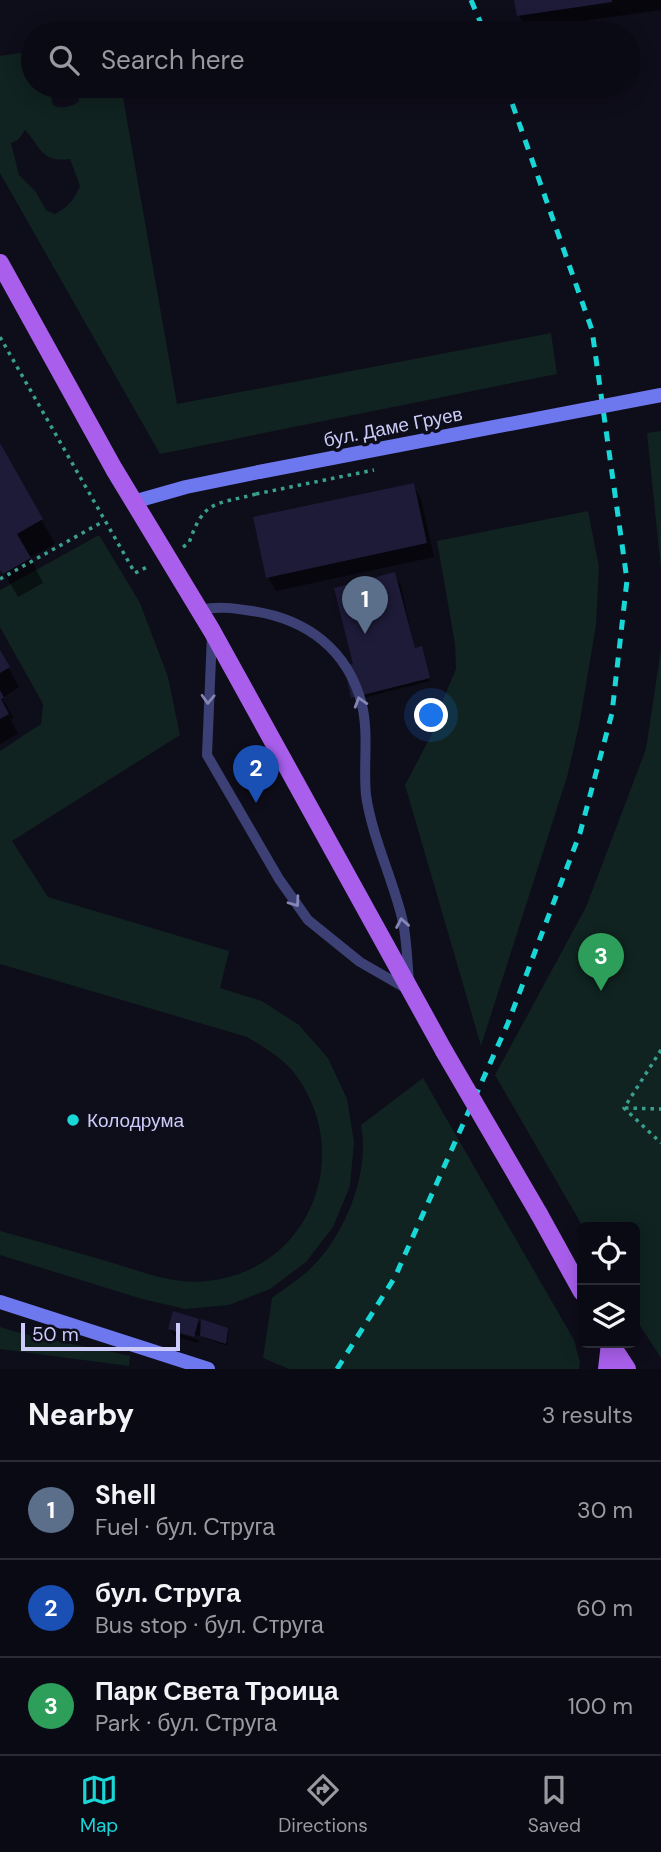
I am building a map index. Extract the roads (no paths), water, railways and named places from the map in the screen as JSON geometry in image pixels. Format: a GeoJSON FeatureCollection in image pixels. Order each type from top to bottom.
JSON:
{"type":"FeatureCollection","features":[{"type":"Feature","properties":{"kind":"main road"},"geometry":{"type":"LineString","coordinates":[[0,263],[133,502],[212,631],[444,1051],[578,1285]]}},
{"type":"Feature","properties":{"kind":"main road","name":"бул. Даме Груев"},"geometry":{"type":"LineString","coordinates":[[133,502],[186,487],[259,472],[661,395]]}},
{"type":"Feature","properties":{"kind":"main road"},"geometry":{"type":"LineString","coordinates":[[0,1302],[208,1369]]}},
{"type":"Feature","properties":{"kind":"main road"},"geometry":{"type":"LineString","coordinates":[[607,1369],[609,1348]]}},
{"type":"Feature","properties":{"kind":"main road"},"geometry":{"type":"LineString","coordinates":[[613,1348],[627,1369]]}},
{"type":"Feature","properties":{"kind":"lane"},"geometry":{"type":"LineString","coordinates":[[199,610],[223,606],[268,613],[294,621],[320,636],[337,654],[352,679],[362,703],[367,733],[366,794],[402,918],[411,991]]}},
{"type":"Feature","properties":{"kind":"lane"},"geometry":{"type":"LineString","coordinates":[[212,631],[207,755],[279,879],[308,920],[360,962],[411,991]]}},
{"type":"Feature","properties":{"kind":"railway"},"geometry":{"type":"LineString","coordinates":[[471,0],[480,21]]}},
{"type":"Feature","properties":{"kind":"railway"},"geometry":{"type":"LineString","coordinates":[[337,1369],[395,1277],[508,1023],[580,833],[612,713],[627,580],[592,330],[510,98]]}},
{"type":"Feature","properties":{"kind":"place","name":"Shell"},"geometry":{"type":"Point","coordinates":[365,634]}},
{"type":"Feature","properties":{"kind":"place","name":"бул. Струга"},"geometry":{"type":"Point","coordinates":[256,803]}},
{"type":"Feature","properties":{"kind":"place","name":"Парк Света Троица"},"geometry":{"type":"Point","coordinates":[601,991]}},
{"type":"Feature","properties":{"kind":"place","name":"Колодрума"},"geometry":{"type":"Point","coordinates":[73,1120]}}]}
